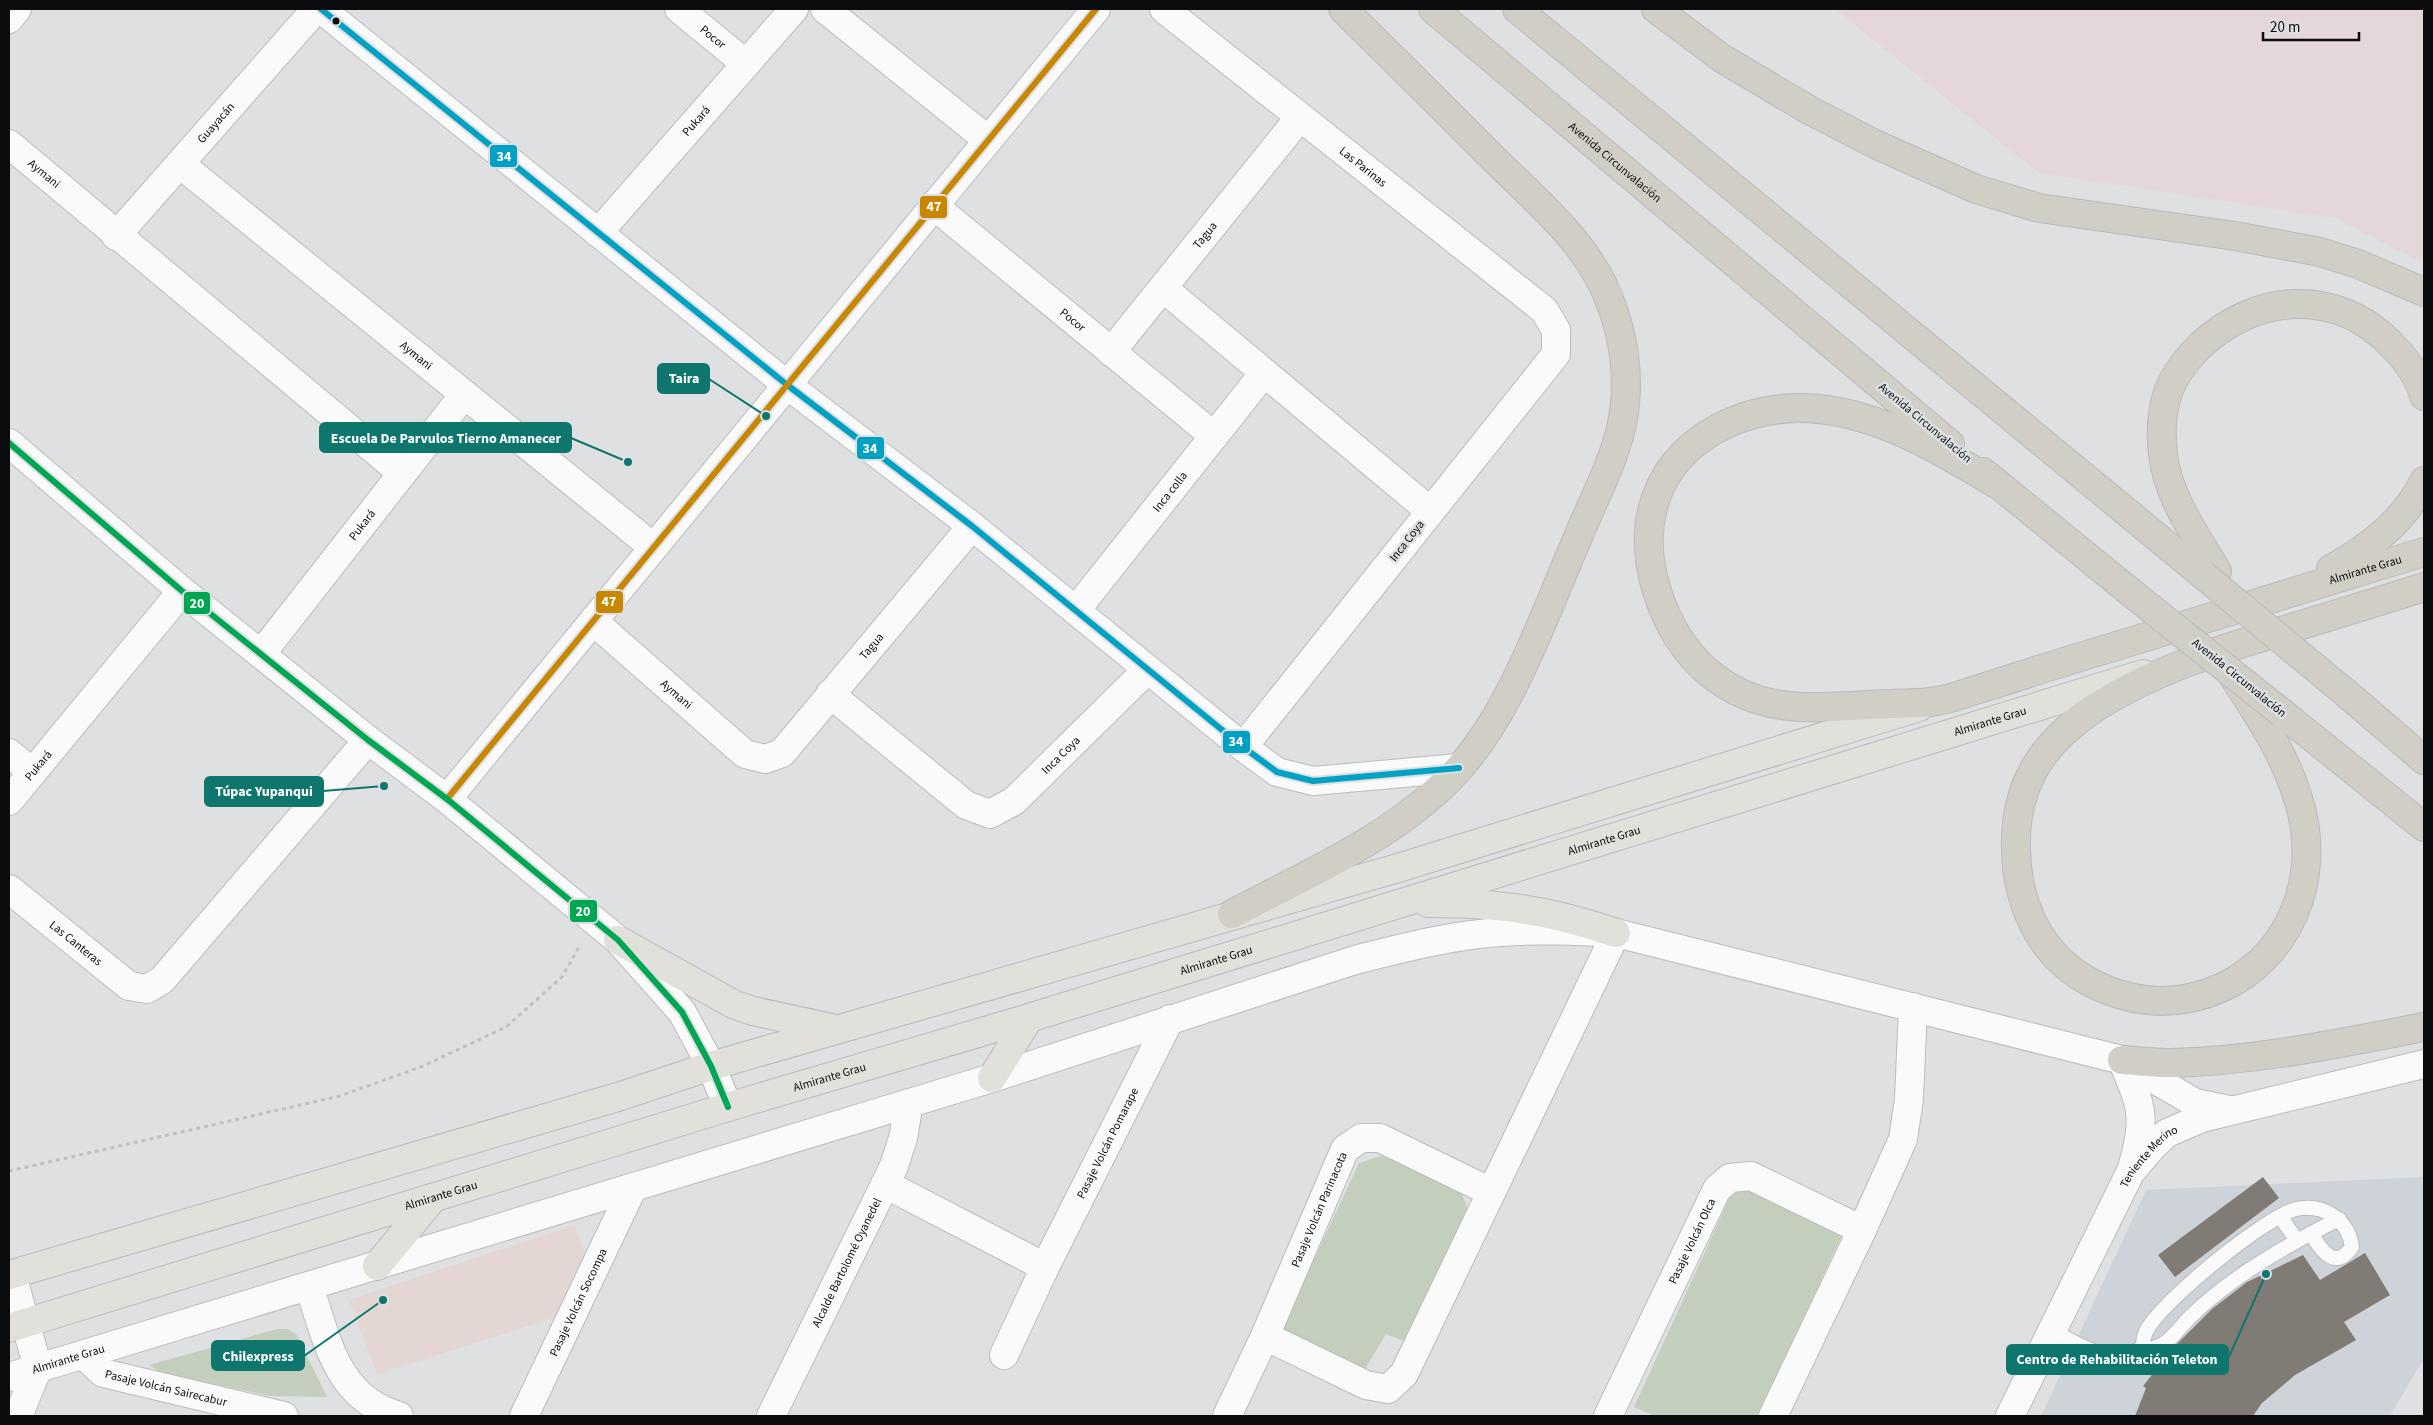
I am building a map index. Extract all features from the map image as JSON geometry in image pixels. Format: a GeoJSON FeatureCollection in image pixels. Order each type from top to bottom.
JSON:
{"type":"FeatureCollection","features":[{"type":"Feature","properties":{"kind":"highway"},"geometry":{"type":"LineString","coordinates":[[1232,914],[1382,833],[1444,785],[1459,768],[1487,730],[1510,693],[1607,467],[1622,425],[1625,405],[1624,357],[1613,309],[1602,282],[1586,257],[1534,198],[1343,9]]}},
{"type":"Feature","properties":{"kind":"highway","name":"Avenida Circunvalación"},"geometry":{"type":"LineString","coordinates":[[1433,9],[1997,484],[2229,671],[2272,716],[2424,827]]}},
{"type":"Feature","properties":{"kind":"highway"},"geometry":{"type":"LineString","coordinates":[[1517,9],[2210,573],[2243,607],[2424,760]]}},
{"type":"Feature","properties":{"kind":"highway"},"geometry":{"type":"LineString","coordinates":[[1656,9],[1723,59],[1809,110],[1878,146],[1976,189],[2038,208],[2244,238],[2320,252],[2367,268],[2424,292]]}},
{"type":"Feature","properties":{"kind":"highway"},"geometry":{"type":"LineString","coordinates":[[2210,573],[2176,498],[2163,457],[2162,437],[2166,397],[2176,376],[2186,361],[2214,334],[2233,321],[2257,310],[2300,303],[2320,304],[2354,317],[2383,336],[2399,352],[2412,370],[2424,396]]}},
{"type":"Feature","properties":{"kind":"highway"},"geometry":{"type":"LineString","coordinates":[[1936,702],[1802,708],[1758,700],[1729,687],[1694,659],[1679,641],[1668,622],[1654,581],[1650,561],[1652,513],[1658,492],[1669,472],[1702,438],[1722,425],[1767,409],[1823,409],[1882,423],[1934,448],[1997,484]]}},
{"type":"Feature","properties":{"kind":"highway"},"geometry":{"type":"LineString","coordinates":[[2285,593],[2354,557],[2388,530],[2416,498],[2424,481]]}},
{"type":"Feature","properties":{"kind":"highway","name":"Almirante Grau"},"geometry":{"type":"LineString","coordinates":[[1936,702],[2285,593],[2424,552]]}},
{"type":"Feature","properties":{"kind":"highway","name":"Almirante Grau"},"geometry":{"type":"LineString","coordinates":[[2202,656],[2424,588]]}},
{"type":"Feature","properties":{"kind":"highway"},"geometry":{"type":"LineString","coordinates":[[2202,656],[2096,707],[2055,739],[2040,756],[2028,777],[2020,800],[2016,868],[2022,892],[2039,935],[2075,972],[2095,985],[2118,994],[2142,999],[2177,1000],[2214,991],[2238,978],[2256,965],[2274,947],[2289,925],[2303,891],[2307,844],[2303,815],[2294,785],[2273,738],[2272,716]]}},
{"type":"Feature","properties":{"kind":"highway"},"geometry":{"type":"LineString","coordinates":[[2122,1060],[2170,1063],[2262,1056],[2424,1027]]}},
{"type":"Feature","properties":{"kind":"main road","name":"Almirante Grau"},"geometry":{"type":"LineString","coordinates":[[17,1326],[728,1107],[1029,1018],[2202,656]]}},
{"type":"Feature","properties":{"kind":"main road","name":"Almirante Grau"},"geometry":{"type":"LineString","coordinates":[[10,1273],[621,1096],[711,1066],[1232,914],[1398,868],[1936,702]]}},
{"type":"Feature","properties":{"kind":"main road"},"geometry":{"type":"LineString","coordinates":[[1385,908],[1424,903],[1503,905],[1542,911],[1616,933]]}},
{"type":"Feature","properties":{"kind":"main road"},"geometry":{"type":"LineString","coordinates":[[618,940],[735,1005],[753,1011],[837,1030]]}},
{"type":"Feature","properties":{"kind":"main road"},"geometry":{"type":"LineString","coordinates":[[992,1078],[1029,1018]]}},
{"type":"Feature","properties":{"kind":"main road"},"geometry":{"type":"LineString","coordinates":[[376,1266],[433,1198]]}},
{"type":"Feature","properties":{"kind":"street"},"geometry":{"type":"LineString","coordinates":[[9,19],[17,9]]}},
{"type":"Feature","properties":{"kind":"street","name":"Guayacán"},"geometry":{"type":"LineString","coordinates":[[116,236],[316,9]]}},
{"type":"Feature","properties":{"kind":"street"},"geometry":{"type":"LineString","coordinates":[[321,9],[786,384],[972,526],[1147,670],[1277,772],[1313,781],[1459,768]]}},
{"type":"Feature","properties":{"kind":"street","name":"Pocor"},"geometry":{"type":"LineString","coordinates":[[679,9],[746,64]]}},
{"type":"Feature","properties":{"kind":"street","name":"Pukará"},"geometry":{"type":"LineString","coordinates":[[598,233],[794,9]]}},
{"type":"Feature","properties":{"kind":"street"},"geometry":{"type":"LineString","coordinates":[[825,9],[988,140]]}},
{"type":"Feature","properties":{"kind":"street"},"geometry":{"type":"LineString","coordinates":[[447,799],[933,205],[1096,9]]}},
{"type":"Feature","properties":{"kind":"street","name":"Las Parinas"},"geometry":{"type":"LineString","coordinates":[[1164,9],[1544,310],[1556,330]]}},
{"type":"Feature","properties":{"kind":"street","name":"Tagua"},"geometry":{"type":"LineString","coordinates":[[1111,352],[1300,117]]}},
{"type":"Feature","properties":{"kind":"street","name":"Aymani"},"geometry":{"type":"LineString","coordinates":[[9,144],[116,236],[402,473]]}},
{"type":"Feature","properties":{"kind":"street","name":"Aymani"},"geometry":{"type":"LineString","coordinates":[[180,164],[463,396],[653,547]]}},
{"type":"Feature","properties":{"kind":"street","name":"Pocor"},"geometry":{"type":"LineString","coordinates":[[933,205],[1214,436]]}},
{"type":"Feature","properties":{"kind":"street"},"geometry":{"type":"LineString","coordinates":[[1162,288],[1430,511]]}},
{"type":"Feature","properties":{"kind":"street","name":"Inca Coya"},"geometry":{"type":"LineString","coordinates":[[1243,747],[1556,354],[1556,330]]}},
{"type":"Feature","properties":{"kind":"street","name":"Inca colla"},"geometry":{"type":"LineString","coordinates":[[1076,610],[1264,373]]}},
{"type":"Feature","properties":{"kind":"street","name":"Pukará"},"geometry":{"type":"LineString","coordinates":[[260,654],[463,396]]}},
{"type":"Feature","properties":{"kind":"street"},"geometry":{"type":"LineString","coordinates":[[9,443],[182,591],[368,740],[447,799],[618,940],[682,1012],[711,1066],[728,1107]]}},
{"type":"Feature","properties":{"kind":"street","name":"Tagua"},"geometry":{"type":"LineString","coordinates":[[765,759],[782,752],[972,526]]}},
{"type":"Feature","properties":{"kind":"street","name":"Pukará"},"geometry":{"type":"LineString","coordinates":[[9,801],[182,591]]}},
{"type":"Feature","properties":{"kind":"street","name":"Aymani"},"geometry":{"type":"LineString","coordinates":[[593,621],[745,754],[765,759]]}},
{"type":"Feature","properties":{"kind":"street","name":"Inca Coya"},"geometry":{"type":"LineString","coordinates":[[830,694],[966,805],[990,814],[1014,801],[1147,670]]}},
{"type":"Feature","properties":{"kind":"street","name":"Las Canteras"},"geometry":{"type":"LineString","coordinates":[[9,889],[129,986],[147,989],[162,980],[368,740]]}},
{"type":"Feature","properties":{"kind":"street"},"geometry":{"type":"LineString","coordinates":[[9,753],[32,772]]}},
{"type":"Feature","properties":{"kind":"street","name":"Almirante Grau"},"geometry":{"type":"LineString","coordinates":[[9,1378],[992,1078],[1355,960],[1453,938],[1509,931],[1554,930],[1616,933],[2122,1060],[2195,1103],[2229,1110]]}},
{"type":"Feature","properties":{"kind":"street"},"geometry":{"type":"LineString","coordinates":[[1265,1336],[1366,1385],[1388,1389],[1404,1374],[1616,933]]}},
{"type":"Feature","properties":{"kind":"street"},"geometry":{"type":"LineString","coordinates":[[1773,1416],[1862,1230],[1903,1139],[1909,1099],[1913,1007]]}},
{"type":"Feature","properties":{"kind":"street","name":"Pasaje Volcán Pomarape"},"geometry":{"type":"LineString","coordinates":[[1004,1355],[1045,1267],[1170,1019]]}},
{"type":"Feature","properties":{"kind":"street"},"geometry":{"type":"LineString","coordinates":[[2122,1060],[2141,1110],[2139,1144],[2130,1174]]}},
{"type":"Feature","properties":{"kind":"street","name":"Teniente Merino"},"geometry":{"type":"LineString","coordinates":[[2010,1416],[2130,1174],[2153,1146],[2167,1133],[2202,1118],[2229,1110],[2424,1064]]}},
{"type":"Feature","properties":{"kind":"street","name":"Alcalde Bartolomé Oyanedel"},"geometry":{"type":"LineString","coordinates":[[771,1416],[885,1184],[903,1138],[909,1103]]}},
{"type":"Feature","properties":{"kind":"street","name":"Pasaje Volcán Parinacota"},"geometry":{"type":"LineString","coordinates":[[1227,1416],[1265,1336],[1345,1149],[1361,1138],[1380,1138],[1491,1192]]}},
{"type":"Feature","properties":{"kind":"street","name":"Pasaje Volcán Olca"},"geometry":{"type":"LineString","coordinates":[[1612,1415],[1717,1189],[1730,1178],[1751,1176],[1862,1230]]}},
{"type":"Feature","properties":{"kind":"street"},"geometry":{"type":"LineString","coordinates":[[885,1184],[1045,1267]]}},
{"type":"Feature","properties":{"kind":"street","name":"Pasaje Volcán Socompa"},"geometry":{"type":"LineString","coordinates":[[524,1416],[633,1187]]}},
{"type":"Feature","properties":{"kind":"street"},"geometry":{"type":"LineString","coordinates":[[10,1273],[17,1326],[38,1368],[18,1416]]}},
{"type":"Feature","properties":{"kind":"street"},"geometry":{"type":"LineString","coordinates":[[309,1286],[334,1362],[350,1386],[377,1413]]}},
{"type":"Feature","properties":{"kind":"street","name":"Pasaje Volcán Sairecabur"},"geometry":{"type":"LineString","coordinates":[[84,1355],[103,1373],[284,1416]]}},
{"type":"Feature","properties":{"kind":"lane"},"geometry":{"type":"LineString","coordinates":[[2052,1330],[2098,1354],[2111,1357],[2133,1353],[2143,1347],[2148,1328],[2159,1313],[2209,1266],[2280,1216],[2297,1209],[2313,1208],[2334,1214],[2350,1236],[2352,1247],[2344,1256],[2334,1257],[2323,1252],[2310,1233]]}},
{"type":"Feature","properties":{"kind":"lane"},"geometry":{"type":"LineString","coordinates":[[2280,1216],[2297,1241]]}},
{"type":"Feature","properties":{"kind":"lane"},"geometry":{"type":"LineString","coordinates":[[2143,1347],[2149,1349],[2164,1344],[2215,1295],[2310,1233],[2339,1219]]}},
{"type":"Feature","properties":{"kind":"path"},"geometry":{"type":"LineString","coordinates":[[9,1171],[340,1096],[422,1066],[506,1027],[562,978],[592,920]]}},
{"type":"Feature","properties":{"kind":"shaded area"},"geometry":{"type":"Polygon","coordinates":[[[1835,9],[2424,9],[2424,263],[2335,218],[2039,173],[1835,9]]]}},
{"type":"Feature","properties":{"kind":"shaded area"},"geometry":{"type":"Polygon","coordinates":[[[2424,1177],[2424,1358],[2390,1416],[2041,1416],[2146,1190],[2424,1177]]]}},
{"type":"Feature","properties":{"kind":"shaded area"},"geometry":{"type":"Polygon","coordinates":[[[575,1225],[586,1259],[557,1317],[377,1374],[349,1300],[575,1225]]]}},
{"type":"Feature","properties":{"kind":"green space"},"geometry":{"type":"Polygon","coordinates":[[[1392,1152],[1459,1185],[1469,1214],[1407,1342],[1386,1334],[1358,1381],[1276,1341],[1359,1163],[1392,1152]]]}},
{"type":"Feature","properties":{"kind":"green space"},"geometry":{"type":"Polygon","coordinates":[[[1736,1184],[1843,1233],[1758,1416],[1655,1416],[1634,1407],[1736,1184]]]}},
{"type":"Feature","properties":{"kind":"green space"},"geometry":{"type":"Polygon","coordinates":[[[277,1329],[288,1329],[296,1334],[327,1397],[270,1396],[162,1373],[149,1365],[277,1329]]]}},
{"type":"Feature","properties":{"kind":"building"},"geometry":{"type":"Polygon","coordinates":[[[2263,1177],[2279,1198],[2175,1277],[2158,1255],[2263,1177]]]}},
{"type":"Feature","properties":{"kind":"building"},"geometry":{"type":"Polygon","coordinates":[[[2365,1253],[2390,1295],[2344,1322],[2356,1340],[2295,1375],[2262,1403],[2253,1416],[2135,1416],[2146,1388],[2143,1386],[2177,1344],[2212,1309],[2247,1282],[2303,1255],[2320,1280],[2365,1253]]]}},
{"type":"Feature","properties":{"kind":"transit line","name":"34"},"geometry":{"type":"LineString","coordinates":[[321,9],[786,384],[972,526],[1243,747],[1277,772],[1313,781],[1459,768]]}},
{"type":"Feature","properties":{"kind":"transit line","name":"47"},"geometry":{"type":"LineString","coordinates":[[447,799],[1096,9]]}},
{"type":"Feature","properties":{"kind":"transit line","name":"20"},"geometry":{"type":"LineString","coordinates":[[9,443],[182,591],[368,740],[447,799],[618,940],[682,1012],[711,1066],[728,1107]]}},
{"type":"Feature","properties":{"kind":"place","name":"Taira"},"geometry":{"type":"Point","coordinates":[766,416]}},
{"type":"Feature","properties":{"kind":"place","name":"Escuela De Parvulos Tierno Amanecer"},"geometry":{"type":"Point","coordinates":[628,462]}},
{"type":"Feature","properties":{"kind":"place","name":"Túpac Yupanqui"},"geometry":{"type":"Point","coordinates":[384,786]}},
{"type":"Feature","properties":{"kind":"place","name":"Centro de Rehabilitación Teleton"},"geometry":{"type":"Point","coordinates":[2266,1274]}},
{"type":"Feature","properties":{"kind":"place","name":"Chilexpress"},"geometry":{"type":"Point","coordinates":[383,1300]}}]}
